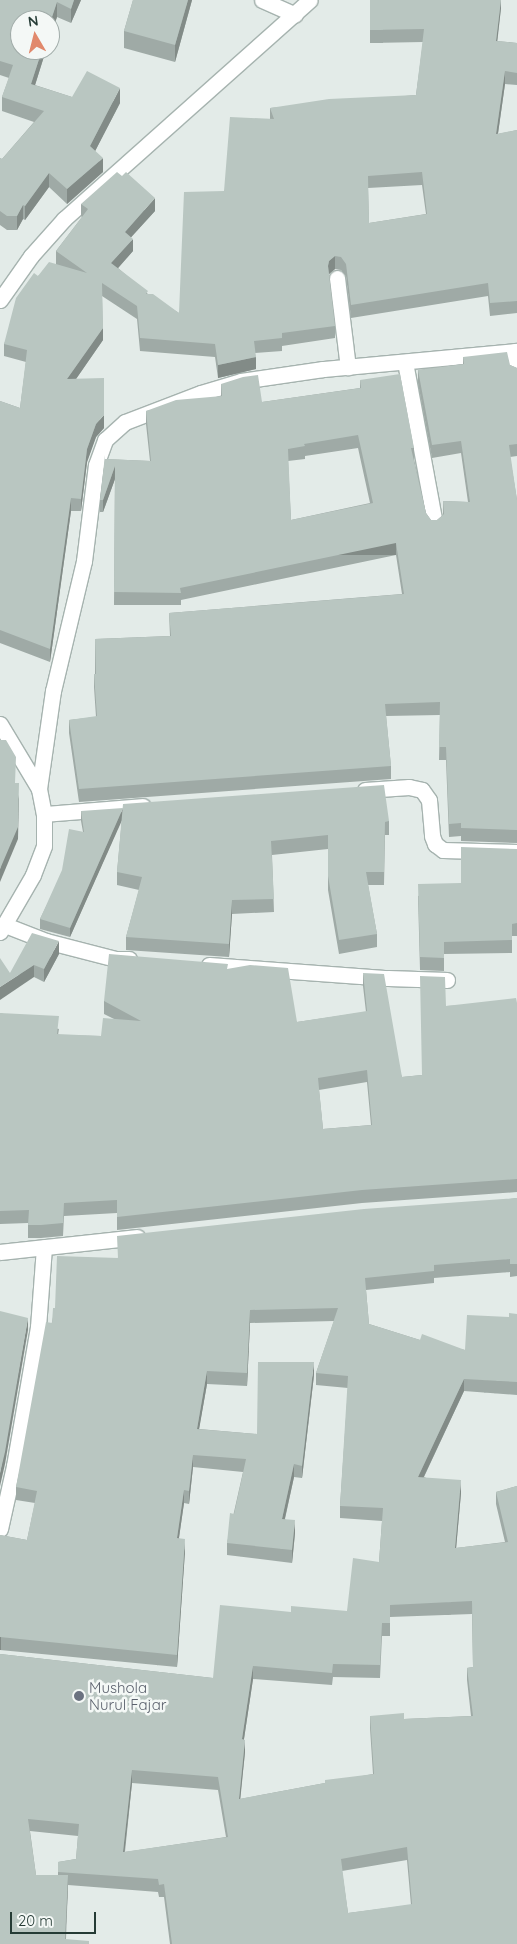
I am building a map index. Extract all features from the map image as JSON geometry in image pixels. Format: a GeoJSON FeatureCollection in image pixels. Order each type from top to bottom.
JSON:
{"type":"FeatureCollection","features":[{"type":"Feature","properties":{"kind":"street"},"geometry":{"type":"LineString","coordinates":[[262,0],[295,15]]}},
{"type":"Feature","properties":{"kind":"street"},"geometry":{"type":"LineString","coordinates":[[0,300],[31,256],[64,219],[310,0]]}},
{"type":"Feature","properties":{"kind":"street"},"geometry":{"type":"LineString","coordinates":[[337,278],[348,367]]}},
{"type":"Feature","properties":{"kind":"street"},"geometry":{"type":"LineString","coordinates":[[39,789],[54,691],[84,560],[96,465],[105,440],[125,422],[209,390],[241,381],[348,367],[516,351],[517,372]]}},
{"type":"Feature","properties":{"kind":"street"},"geometry":{"type":"LineString","coordinates":[[404,362],[435,524]]}},
{"type":"Feature","properties":{"kind":"street"},"geometry":{"type":"LineString","coordinates":[[0,724],[39,789],[44,814],[44,846],[33,875],[3,928],[46,941],[116,958],[144,960]]}},
{"type":"Feature","properties":{"kind":"street"},"geometry":{"type":"LineString","coordinates":[[352,790],[409,787],[422,790],[429,800],[432,836],[435,844],[443,850],[517,852]]}},
{"type":"Feature","properties":{"kind":"street"},"geometry":{"type":"LineString","coordinates":[[44,814],[160,804]]}},
{"type":"Feature","properties":{"kind":"street"},"geometry":{"type":"LineString","coordinates":[[191,964],[388,978],[447,980]]}},
{"type":"Feature","properties":{"kind":"street"},"geometry":{"type":"LineString","coordinates":[[0,1252],[150,1236]]}},
{"type":"Feature","properties":{"kind":"street"},"geometry":{"type":"LineString","coordinates":[[0,1529],[15,1458],[38,1327],[44,1247]]}},
{"type":"Feature","properties":{"kind":"building"},"geometry":{"type":"Polygon","coordinates":[[[0,0],[74,0],[71,9],[57,2],[54,10],[10,10],[10,60],[39,60],[31,84],[72,97],[87,71],[120,88],[90,146],[103,158],[67,189],[49,173],[25,206],[23,205],[17,216],[7,216],[0,211],[0,158],[2,159],[44,111],[2,97],[13,65],[0,61],[0,0]]]}},
{"type":"Feature","properties":{"kind":"building"},"geometry":{"type":"Polygon","coordinates":[[[133,0],[188,0],[175,45],[124,31],[133,0]]]}},
{"type":"Feature","properties":{"kind":"building"},"geometry":{"type":"Polygon","coordinates":[[[370,0],[501,0],[496,41],[517,43],[517,73],[505,71],[496,134],[517,130],[517,301],[490,303],[488,283],[351,305],[346,264],[341,257],[335,256],[329,261],[328,266],[335,326],[282,333],[282,338],[254,341],[256,357],[218,365],[215,344],[140,338],[137,306],[102,283],[103,328],[67,379],[104,378],[104,415],[96,424],[87,449],[81,499],[71,498],[50,649],[0,630],[0,401],[20,408],[27,350],[4,344],[16,298],[34,273],[38,276],[49,262],[87,273],[56,251],[88,209],[81,204],[117,172],[122,176],[126,172],[155,198],[125,232],[133,239],[111,263],[148,291],[146,294],[153,294],[179,313],[184,192],[224,191],[230,117],[274,119],[270,108],[329,99],[416,95],[424,29],[370,30],[370,0]],[[422,172],[368,176],[369,223],[427,214],[422,172]]]}},
{"type":"Feature","properties":{"kind":"building"},"geometry":{"type":"Polygon","coordinates":[[[507,352],[510,365],[517,368],[517,444],[509,445],[517,500],[517,830],[461,828],[461,823],[449,824],[446,747],[439,747],[440,702],[385,704],[391,766],[79,789],[69,720],[97,716],[94,674],[96,674],[95,639],[171,636],[169,613],[404,594],[396,543],[180,588],[181,593],[114,592],[115,466],[103,500],[100,500],[105,455],[105,459],[151,461],[146,411],[176,400],[222,396],[221,384],[243,377],[258,375],[262,402],[361,388],[360,380],[400,374],[414,448],[411,448],[426,513],[431,520],[437,520],[444,514],[443,501],[470,502],[461,441],[432,445],[418,370],[464,364],[463,357],[507,352]],[[358,435],[304,444],[305,446],[288,449],[291,520],[373,503],[358,435]]]}},
{"type":"Feature","properties":{"kind":"building"},"geometry":{"type":"Polygon","coordinates":[[[0,740],[6,740],[16,757],[15,783],[19,783],[18,827],[0,869],[0,740]]]}},
{"type":"Feature","properties":{"kind":"building"},"geometry":{"type":"Polygon","coordinates":[[[384,785],[389,821],[385,822],[384,872],[366,872],[377,934],[339,940],[328,876],[328,835],[271,841],[274,899],[232,900],[229,944],[126,937],[142,877],[117,872],[123,804],[384,785]]]}},
{"type":"Feature","properties":{"kind":"building"},"geometry":{"type":"Polygon","coordinates":[[[123,808],[70,928],[40,919],[62,870],[69,829],[84,832],[81,811],[123,808]]]}},
{"type":"Feature","properties":{"kind":"building"},"geometry":{"type":"Polygon","coordinates":[[[461,847],[517,849],[517,923],[512,924],[512,940],[444,942],[444,958],[420,957],[418,884],[461,883],[461,847]]]}},
{"type":"Feature","properties":{"kind":"building"},"geometry":{"type":"Polygon","coordinates":[[[32,933],[59,941],[44,969],[34,965],[0,987],[0,958],[10,973],[32,933]]]}},
{"type":"Feature","properties":{"kind":"building"},"geometry":{"type":"Polygon","coordinates":[[[109,954],[228,964],[227,969],[250,965],[288,968],[297,1022],[367,1011],[363,973],[384,974],[402,1077],[422,1075],[420,976],[445,977],[446,1006],[516,998],[517,1179],[362,1190],[117,1217],[117,1200],[64,1203],[63,1223],[28,1225],[29,1210],[0,1211],[0,1013],[59,1016],[57,1034],[101,1036],[103,1018],[141,1021],[104,1001],[109,954]],[[367,1070],[318,1078],[323,1129],[372,1125],[367,1070]]]}},
{"type":"Feature","properties":{"kind":"building"},"geometry":{"type":"Polygon","coordinates":[[[517,1198],[517,1264],[510,1264],[510,1259],[434,1265],[434,1271],[365,1278],[369,1324],[420,1340],[422,1334],[465,1350],[467,1315],[509,1317],[509,1313],[517,1314],[517,1382],[464,1379],[418,1477],[461,1480],[455,1548],[508,1542],[496,1492],[517,1486],[517,1944],[172,1944],[164,1884],[159,1885],[158,1879],[58,1872],[58,1862],[76,1859],[79,1824],[28,1819],[36,1875],[68,1875],[65,1939],[89,1941],[89,1944],[0,1944],[0,1654],[213,1678],[220,1605],[291,1612],[291,1606],[347,1611],[353,1558],[379,1562],[383,1508],[340,1506],[348,1376],[316,1373],[338,1308],[250,1310],[247,1373],[207,1371],[197,1429],[257,1434],[258,1362],[314,1362],[302,1466],[294,1464],[282,1519],[295,1520],[292,1550],[227,1543],[230,1513],[234,1514],[246,1459],[193,1455],[189,1491],[184,1490],[177,1538],[185,1539],[177,1655],[0,1637],[0,1535],[27,1540],[37,1491],[16,1487],[46,1322],[52,1323],[53,1308],[55,1308],[57,1256],[118,1258],[117,1236],[364,1209],[517,1198]],[[472,1601],[390,1605],[390,1623],[382,1623],[380,1665],[333,1664],[332,1673],[253,1666],[242,1739],[245,1740],[239,1799],[325,1783],[325,1780],[374,1774],[370,1716],[404,1713],[404,1719],[473,1716],[467,1668],[473,1667],[472,1601]],[[132,1770],[123,1852],[228,1837],[218,1777],[132,1770]],[[407,1847],[341,1859],[348,1913],[412,1904],[407,1847]]]}},
{"type":"Feature","properties":{"kind":"building"},"geometry":{"type":"Polygon","coordinates":[[[0,1311],[28,1318],[0,1473],[0,1311]]]}},
{"type":"Feature","properties":{"kind":"place","name":"Mushola Nurul Fajar"},"geometry":{"type":"Point","coordinates":[79,1696]}}]}
